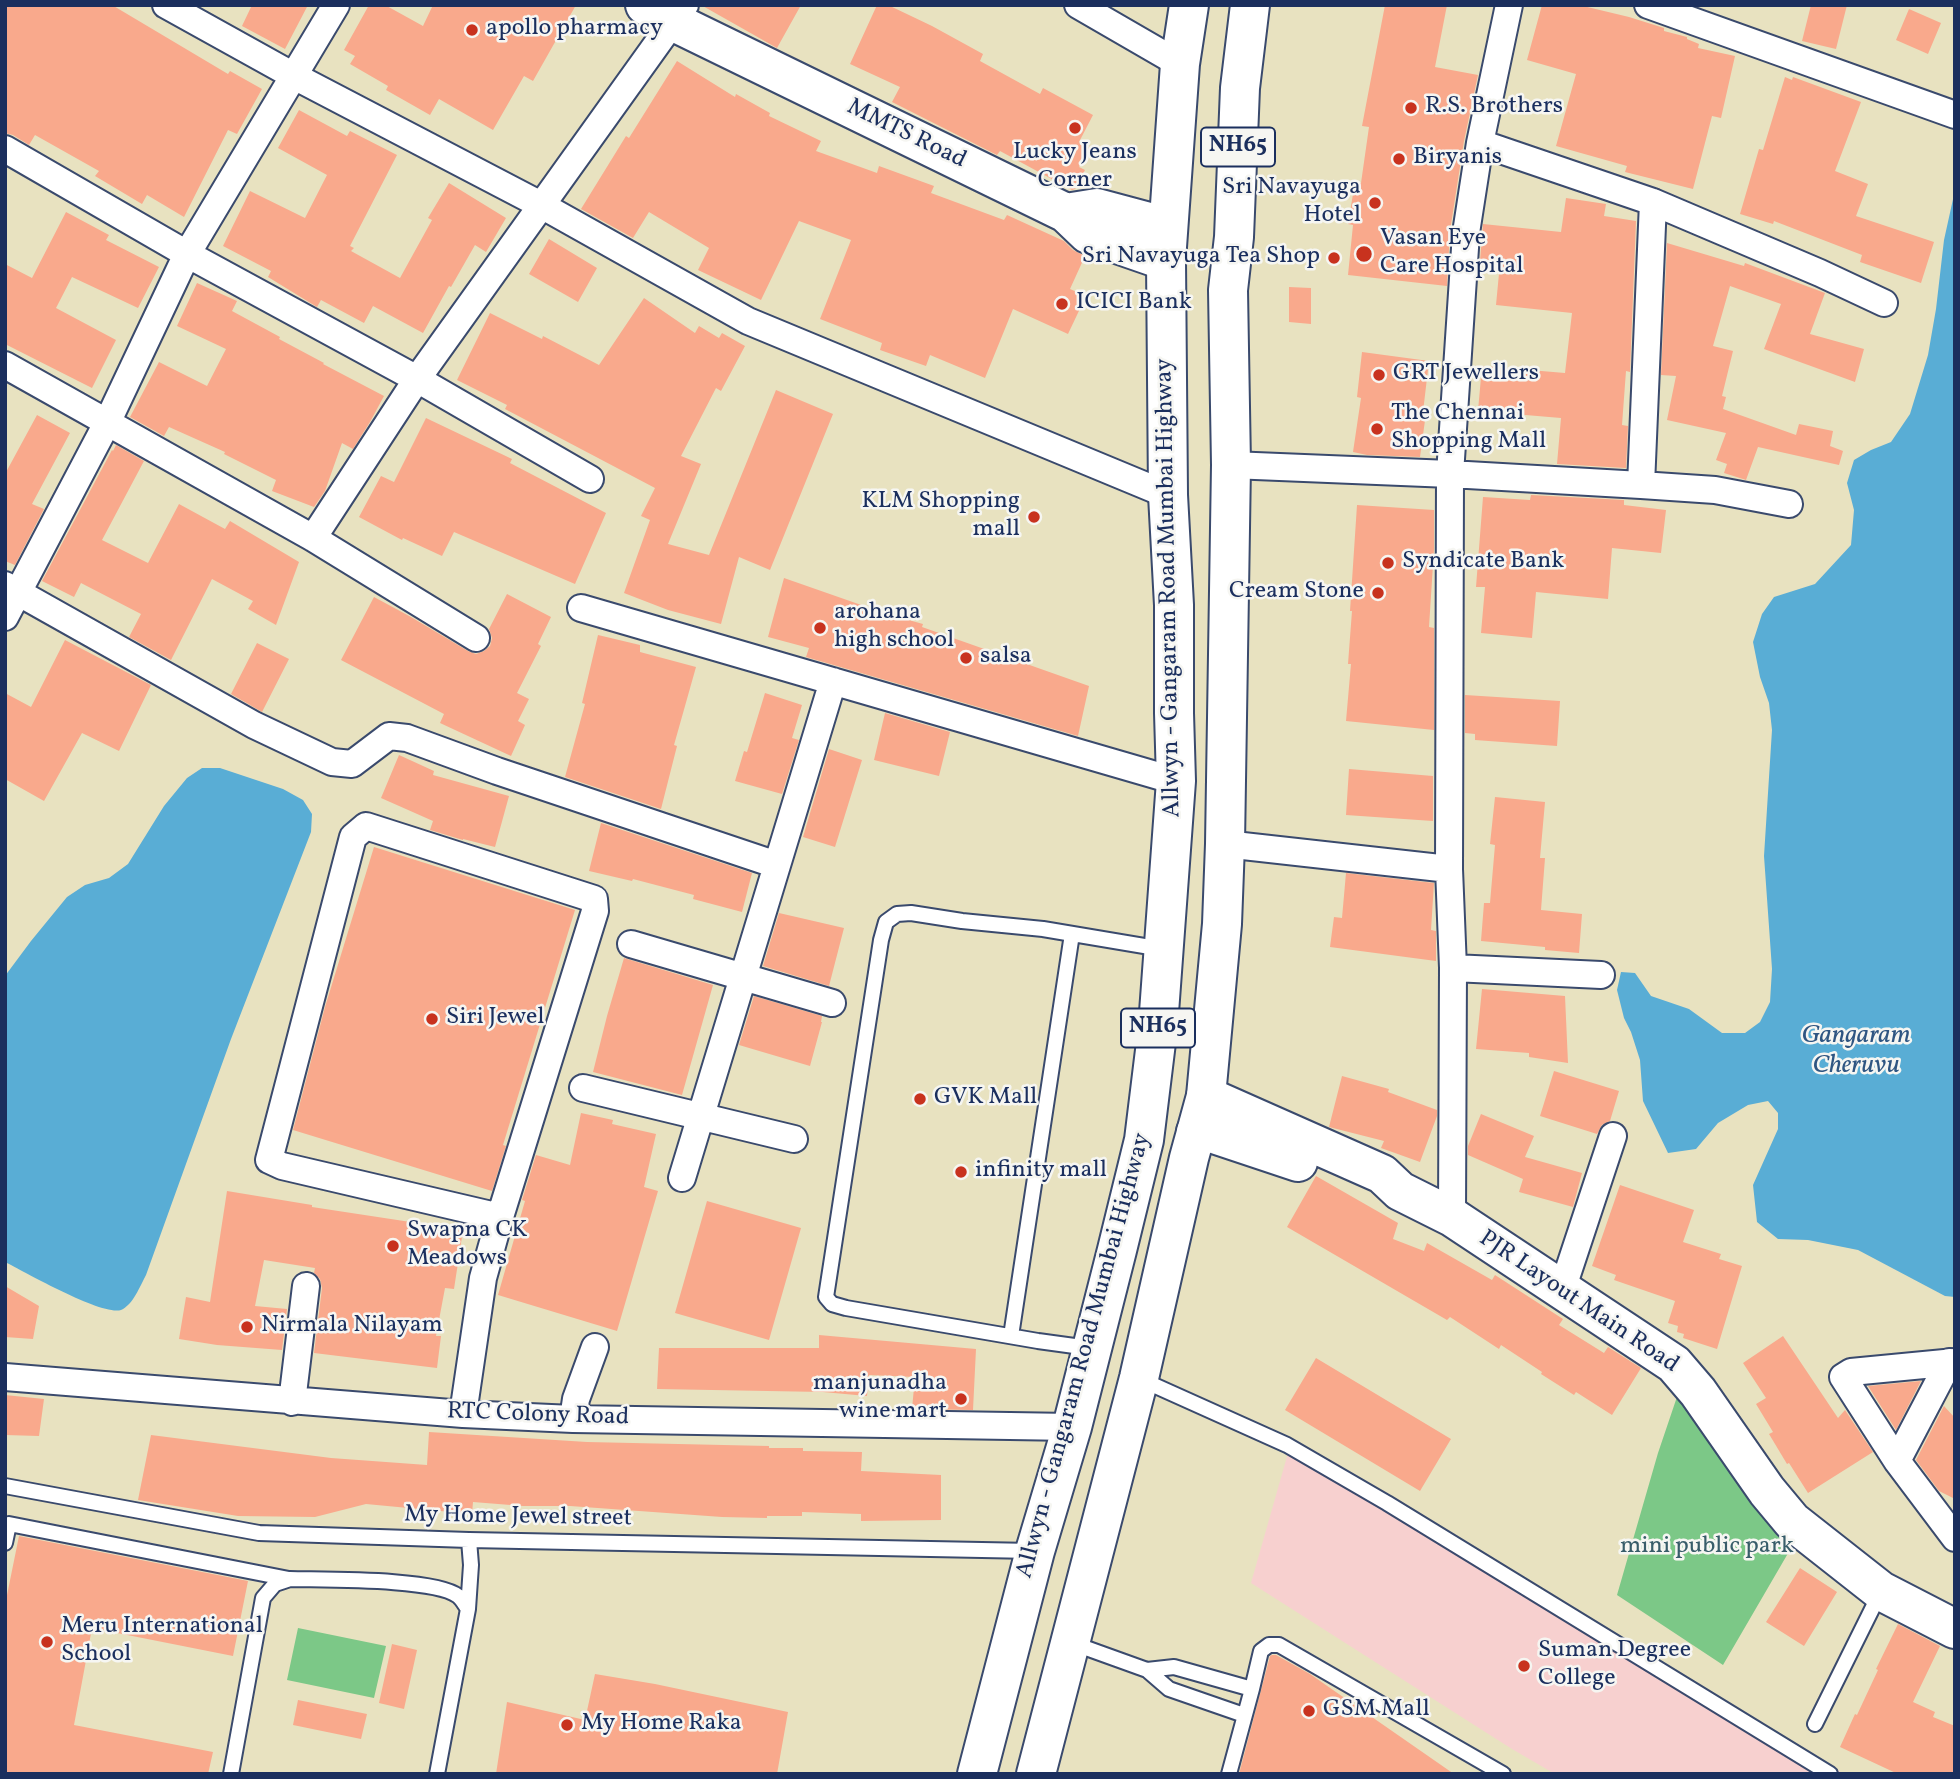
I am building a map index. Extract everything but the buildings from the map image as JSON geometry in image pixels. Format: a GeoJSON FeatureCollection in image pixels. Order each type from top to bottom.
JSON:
{"type":"FeatureCollection","features":[{"type":"Feature","properties":{"kind":"main road","name":"NH65"},"geometry":{"type":"LineString","coordinates":[[1167,244],[1180,64],[1189,5]]}},
{"type":"Feature","properties":{"kind":"main road","name":"Allwyn - Gangaram Road Mumbai Highway"},"geometry":{"type":"LineString","coordinates":[[1036,1774],[1139,1378],[1201,1114],[1222,923],[1231,465],[1228,290],[1234,237],[1240,88],[1250,5]]}},
{"type":"Feature","properties":{"kind":"main road","name":"MMTS Road"},"geometry":{"type":"LineString","coordinates":[[668,11],[1066,213],[1088,234],[1167,244]]}},
{"type":"Feature","properties":{"kind":"main road","name":"Allwyn - Gangaram Road Mumbai Highway"},"geometry":{"type":"LineString","coordinates":[[977,1774],[1035,1551],[1072,1427],[1144,1140],[1158,1026],[1176,781],[1174,605],[1168,495],[1167,244]]}},
{"type":"Feature","properties":{"kind":"main road"},"geometry":{"type":"LineString","coordinates":[[1174,674],[1228,673]]}},
{"type":"Feature","properties":{"kind":"main road"},"geometry":{"type":"LineString","coordinates":[[1174,722],[1227,721]]}},
{"type":"Feature","properties":{"kind":"main road","name":"PJR Layout Main Road"},"geometry":{"type":"LineString","coordinates":[[1201,1114],[1382,1174],[1399,1191],[1452,1217],[1674,1364],[1698,1392],[1767,1491],[1792,1521],[1881,1591],[1955,1629]]}},
{"type":"Feature","properties":{"kind":"street"},"geometry":{"type":"LineString","coordinates":[[166,5],[294,76],[541,205],[748,321],[1168,495]]}},
{"type":"Feature","properties":{"kind":"street"},"geometry":{"type":"LineString","coordinates":[[5,617],[11,588],[107,423],[187,254],[336,5]]}},
{"type":"Feature","properties":{"kind":"street"},"geometry":{"type":"LineString","coordinates":[[1078,5],[1180,64]]}},
{"type":"Feature","properties":{"kind":"street"},"geometry":{"type":"LineString","coordinates":[[1452,1217],[1453,968],[1448,869],[1450,474],[1466,233],[1480,143],[1508,5]]}},
{"type":"Feature","properties":{"kind":"street"},"geometry":{"type":"LineString","coordinates":[[1647,5],[1717,17],[1955,114]]}},
{"type":"Feature","properties":{"kind":"street"},"geometry":{"type":"LineString","coordinates":[[313,538],[417,379],[541,205],[668,11]]}},
{"type":"Feature","properties":{"kind":"street"},"geometry":{"type":"LineString","coordinates":[[1480,143],[1653,202],[1884,303]]}},
{"type":"Feature","properties":{"kind":"street"},"geometry":{"type":"LineString","coordinates":[[5,149],[590,479]]}},
{"type":"Feature","properties":{"kind":"street"},"geometry":{"type":"LineString","coordinates":[[1641,485],[1653,202]]}},
{"type":"Feature","properties":{"kind":"street"},"geometry":{"type":"LineString","coordinates":[[5,365],[313,538],[476,638]]}},
{"type":"Feature","properties":{"kind":"street"},"geometry":{"type":"LineString","coordinates":[[1231,465],[1450,474],[1715,490],[1789,504]]}},
{"type":"Feature","properties":{"kind":"street"},"geometry":{"type":"LineString","coordinates":[[11,588],[254,725],[332,762],[352,764],[389,736],[407,737],[496,771],[777,865]]}},
{"type":"Feature","properties":{"kind":"street"},"geometry":{"type":"LineString","coordinates":[[581,608],[1176,781]]}},
{"type":"Feature","properties":{"kind":"street"},"geometry":{"type":"LineString","coordinates":[[682,1178],[832,681]]}},
{"type":"Feature","properties":{"kind":"street"},"geometry":{"type":"LineString","coordinates":[[463,1414],[483,1278],[595,911],[594,899],[366,826],[353,837],[269,1160],[282,1166],[500,1217]]}},
{"type":"Feature","properties":{"kind":"street"},"geometry":{"type":"LineString","coordinates":[[1224,844],[1448,869]]}},
{"type":"Feature","properties":{"kind":"street"},"geometry":{"type":"LineString","coordinates":[[631,944],[832,1003]]}},
{"type":"Feature","properties":{"kind":"street"},"geometry":{"type":"LineString","coordinates":[[1453,968],[1601,975]]}},
{"type":"Feature","properties":{"kind":"street"},"geometry":{"type":"LineString","coordinates":[[583,1088],[794,1139]]}},
{"type":"Feature","properties":{"kind":"street"},"geometry":{"type":"LineString","coordinates":[[1562,1290],[1613,1136]]}},
{"type":"Feature","properties":{"kind":"street"},"geometry":{"type":"LineString","coordinates":[[292,1402],[306,1286]]}},
{"type":"Feature","properties":{"kind":"street"},"geometry":{"type":"LineString","coordinates":[[573,1419],[576,1399],[595,1347]]}},
{"type":"Feature","properties":{"kind":"street"},"geometry":{"type":"LineString","coordinates":[[1952,1362],[1851,1372],[1843,1377],[1897,1461],[1955,1538]]}},
{"type":"Feature","properties":{"kind":"street"},"geometry":{"type":"LineString","coordinates":[[1897,1461],[1952,1362]]}},
{"type":"Feature","properties":{"kind":"street","name":"RTC Colony Road"},"geometry":{"type":"LineString","coordinates":[[5,1377],[463,1414],[573,1419],[1072,1427]]}},
{"type":"Feature","properties":{"kind":"lane"},"geometry":{"type":"LineString","coordinates":[[1092,1348],[846,1308],[832,1304],[826,1297],[881,940],[886,922],[897,914],[911,913],[1163,949]]}},
{"type":"Feature","properties":{"kind":"lane"},"geometry":{"type":"LineString","coordinates":[[1011,1336],[1072,934]]}},
{"type":"Feature","properties":{"kind":"lane"},"geometry":{"type":"LineString","coordinates":[[1139,1378],[1287,1445],[1830,1774]]}},
{"type":"Feature","properties":{"kind":"lane","name":"My Home Jewel street"},"geometry":{"type":"LineString","coordinates":[[5,1486],[259,1533],[469,1540],[1035,1551]]}},
{"type":"Feature","properties":{"kind":"lane"},"geometry":{"type":"LineString","coordinates":[[5,1543],[9,1524],[290,1579],[415,1583],[457,1595],[468,1609]]}},
{"type":"Feature","properties":{"kind":"lane"},"geometry":{"type":"LineString","coordinates":[[436,1774],[468,1609],[471,1565],[469,1540]]}},
{"type":"Feature","properties":{"kind":"lane"},"geometry":{"type":"LineString","coordinates":[[231,1774],[263,1598],[275,1584],[290,1579]]}},
{"type":"Feature","properties":{"kind":"lane"},"geometry":{"type":"LineString","coordinates":[[1815,1724],[1881,1591]]}},
{"type":"Feature","properties":{"kind":"lane"},"geometry":{"type":"LineString","coordinates":[[1070,1642],[1147,1670],[1169,1689],[1244,1715]]}},
{"type":"Feature","properties":{"kind":"lane"},"geometry":{"type":"LineString","coordinates":[[1229,1774],[1261,1651],[1269,1645],[1279,1645],[1503,1774]]}},
{"type":"Feature","properties":{"kind":"lane"},"geometry":{"type":"LineString","coordinates":[[1147,1670],[1174,1667],[1252,1689]]}},
{"type":"Feature","properties":{"kind":"shaded area","name":"Suman Degree College"},"geometry":{"type":"Polygon","coordinates":[[[1292,1439],[1844,1774],[1555,1774],[1512,1749],[1251,1583],[1292,1439]]]}},
{"type":"Feature","properties":{"kind":"green space","name":"mini public park"},"geometry":{"type":"Polygon","coordinates":[[[1681,1385],[1794,1543],[1723,1665],[1617,1595],[1658,1453],[1681,1385]]]}},
{"type":"Feature","properties":{"kind":"green space"},"geometry":{"type":"Polygon","coordinates":[[[298,1628],[386,1646],[374,1698],[287,1680],[298,1628]]]}},
{"type":"Feature","properties":{"kind":"water","name":"Gangaram Cheruvu"},"geometry":{"type":"Polygon","coordinates":[[[1955,190],[1955,1297],[1945,1296],[1858,1250],[1808,1240],[1778,1239],[1757,1222],[1753,1185],[1778,1129],[1778,1113],[1768,1101],[1748,1105],[1718,1123],[1696,1149],[1668,1153],[1643,1101],[1640,1060],[1617,990],[1621,972],[1635,973],[1651,996],[1689,1009],[1722,1033],[1745,1033],[1760,1022],[1770,1002],[1772,969],[1764,856],[1772,730],[1769,703],[1760,677],[1753,642],[1762,614],[1774,597],[1815,584],[1851,545],[1854,510],[1847,483],[1854,460],[1891,442],[1910,414],[1928,355],[1944,240],[1955,190]]]}},
{"type":"Feature","properties":{"kind":"water"},"geometry":{"type":"Polygon","coordinates":[[[202,768],[220,768],[283,789],[303,800],[312,814],[311,832],[231,1039],[146,1275],[136,1295],[125,1308],[111,1310],[81,1300],[5,1262],[5,976],[67,897],[85,885],[109,878],[128,864],[164,806],[187,778],[202,768]]]}},
{"type":"Feature","properties":{"kind":"place","name":"apollo pharmacy"},"geometry":{"type":"Point","coordinates":[472,30]}},
{"type":"Feature","properties":{"kind":"place","name":"R.S. Brothers"},"geometry":{"type":"Point","coordinates":[1411,108]}},
{"type":"Feature","properties":{"kind":"place","name":"Lucky Jeans Corner"},"geometry":{"type":"Point","coordinates":[1075,128]}},
{"type":"Feature","properties":{"kind":"place","name":"Biryanis"},"geometry":{"type":"Point","coordinates":[1399,159]}},
{"type":"Feature","properties":{"kind":"place","name":"Sri Navayuga Hotel"},"geometry":{"type":"Point","coordinates":[1375,203]}},
{"type":"Feature","properties":{"kind":"place","name":"Vasan Eye Care Hospital"},"geometry":{"type":"Point","coordinates":[1364,254]}},
{"type":"Feature","properties":{"kind":"place","name":"Sri Navayuga Tea Shop"},"geometry":{"type":"Point","coordinates":[1334,258]}},
{"type":"Feature","properties":{"kind":"place","name":"ICICI Bank"},"geometry":{"type":"Point","coordinates":[1062,304]}},
{"type":"Feature","properties":{"kind":"place","name":"GRT Jewellers"},"geometry":{"type":"Point","coordinates":[1379,375]}},
{"type":"Feature","properties":{"kind":"place","name":"The Chennai Shopping Mall"},"geometry":{"type":"Point","coordinates":[1377,429]}},
{"type":"Feature","properties":{"kind":"place","name":"KLM Shopping mall"},"geometry":{"type":"Point","coordinates":[1034,517]}},
{"type":"Feature","properties":{"kind":"place","name":"Syndicate Bank"},"geometry":{"type":"Point","coordinates":[1388,563]}},
{"type":"Feature","properties":{"kind":"place","name":"Cream Stone"},"geometry":{"type":"Point","coordinates":[1378,593]}},
{"type":"Feature","properties":{"kind":"place","name":"arohana high school"},"geometry":{"type":"Point","coordinates":[820,628]}},
{"type":"Feature","properties":{"kind":"place","name":"salsa"},"geometry":{"type":"Point","coordinates":[966,658]}},
{"type":"Feature","properties":{"kind":"place","name":"Siri Jewel"},"geometry":{"type":"Point","coordinates":[432,1019]}},
{"type":"Feature","properties":{"kind":"place","name":"GVK Mall"},"geometry":{"type":"Point","coordinates":[920,1099]}},
{"type":"Feature","properties":{"kind":"place","name":"infinity mall"},"geometry":{"type":"Point","coordinates":[961,1172]}},
{"type":"Feature","properties":{"kind":"place","name":"Swapna CK Meadows"},"geometry":{"type":"Point","coordinates":[393,1246]}},
{"type":"Feature","properties":{"kind":"place","name":"Nirmala Nilayam"},"geometry":{"type":"Point","coordinates":[247,1327]}},
{"type":"Feature","properties":{"kind":"place","name":"manjunadha wine mart"},"geometry":{"type":"Point","coordinates":[961,1399]}},
{"type":"Feature","properties":{"kind":"place","name":"Meru International School"},"geometry":{"type":"Point","coordinates":[47,1642]}},
{"type":"Feature","properties":{"kind":"place","name":"Suman Degree College"},"geometry":{"type":"Point","coordinates":[1524,1666]}},
{"type":"Feature","properties":{"kind":"place","name":"GSM Mall"},"geometry":{"type":"Point","coordinates":[1309,1711]}},
{"type":"Feature","properties":{"kind":"place","name":"My Home Raka"},"geometry":{"type":"Point","coordinates":[567,1725]}}]}
